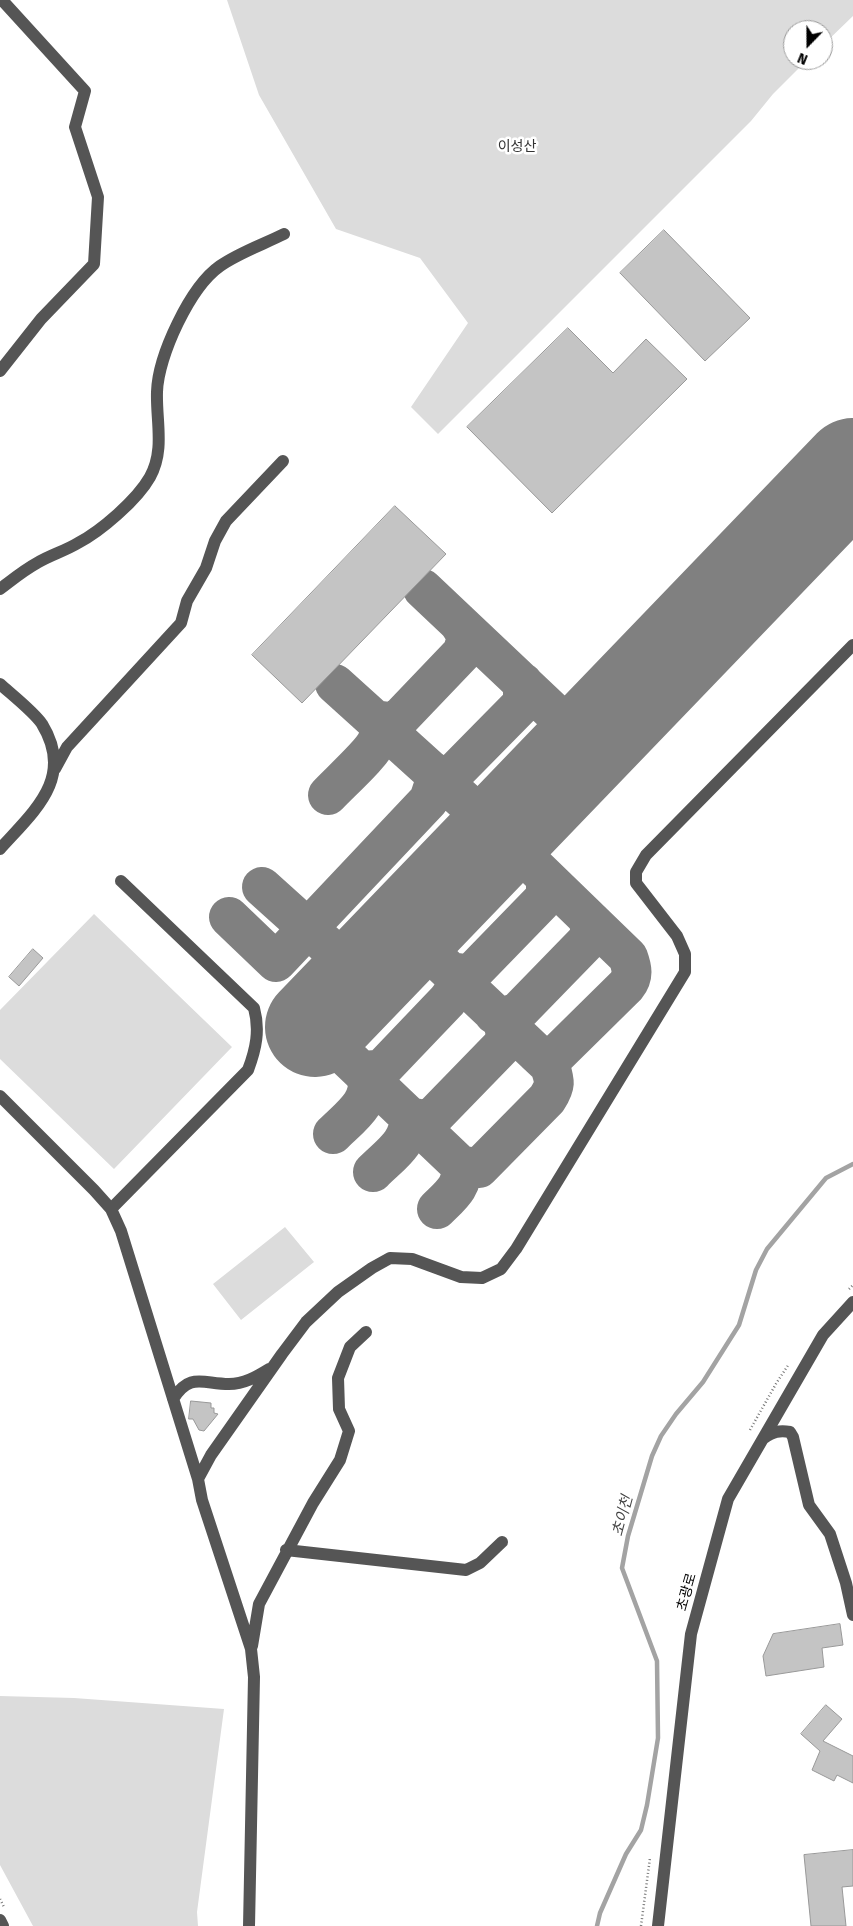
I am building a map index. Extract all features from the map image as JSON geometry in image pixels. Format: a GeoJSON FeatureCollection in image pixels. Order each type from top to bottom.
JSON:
{"type":"FeatureCollection","features":[{"type":"Feature","properties":{"kind":"street"},"geometry":{"type":"LineString","coordinates":[[0,371],[42,319],[94,264],[98,196],[75,126],[85,91],[2,0]]}},
{"type":"Feature","properties":{"kind":"street"},"geometry":{"type":"LineString","coordinates":[[0,590],[36,563],[79,543],[109,521],[139,493],[156,466],[159,452],[157,391],[159,377],[171,340],[188,304],[202,283],[222,265],[284,234]]}},
{"type":"Feature","properties":{"kind":"street"},"geometry":{"type":"LineString","coordinates":[[0,849],[43,798],[67,747],[181,623],[187,601],[206,568],[215,541],[226,520],[283,461]]}},
{"type":"Feature","properties":{"kind":"street"},"geometry":{"type":"LineString","coordinates":[[198,1479],[211,1455],[306,1322],[338,1292],[372,1268],[390,1258],[412,1260],[461,1277],[482,1278],[501,1270],[516,1249],[685,972],[686,954],[677,936],[636,883],[636,872],[646,854],[853,645]]}},
{"type":"Feature","properties":{"kind":"street"},"geometry":{"type":"LineString","coordinates":[[0,684],[41,722],[54,752],[55,769]]}},
{"type":"Feature","properties":{"kind":"street"},"geometry":{"type":"LineString","coordinates":[[111,1210],[248,1070],[256,1049],[258,1022],[254,1008],[121,881]]}},
{"type":"Feature","properties":{"kind":"street"},"geometry":{"type":"LineString","coordinates":[[0,1096],[94,1190],[111,1210],[121,1231],[198,1479],[202,1500],[251,1649],[254,1677],[249,1926]]}},
{"type":"Feature","properties":{"kind":"street","name":"초광로"},"geometry":{"type":"LineString","coordinates":[[658,1926],[691,1634],[728,1499],[823,1335],[853,1302]]}},
{"type":"Feature","properties":{"kind":"street"},"geometry":{"type":"LineString","coordinates":[[251,1649],[259,1604],[286,1550],[340,1460],[349,1431],[339,1409],[338,1378],[350,1347],[366,1332]]}},
{"type":"Feature","properties":{"kind":"street"},"geometry":{"type":"LineString","coordinates":[[173,1399],[184,1385],[193,1381],[203,1380],[228,1384],[248,1381],[274,1366]]}},
{"type":"Feature","properties":{"kind":"street"},"geometry":{"type":"LineString","coordinates":[[763,1439],[773,1432],[780,1431],[790,1432],[793,1436],[809,1505],[830,1534],[846,1583],[853,1615]]}},
{"type":"Feature","properties":{"kind":"street"},"geometry":{"type":"LineString","coordinates":[[286,1550],[466,1570],[480,1563],[502,1542]]}},
{"type":"Feature","properties":{"kind":"street"},"geometry":{"type":"LineString","coordinates":[[0,1920],[3,1926]]}},
{"type":"Feature","properties":{"kind":"green space","name":"이성산"},"geometry":{"type":"Polygon","coordinates":[[[227,0],[853,0],[853,16],[833,35],[833,20],[783,20],[783,70],[797,70],[773,94],[751,121],[438,434],[411,407],[468,323],[420,258],[336,229],[259,95],[227,0]]]}},
{"type":"Feature","properties":{"kind":"green space"},"geometry":{"type":"Polygon","coordinates":[[[94,914],[232,1047],[114,1169],[0,1059],[0,1010],[94,914]]]}},
{"type":"Feature","properties":{"kind":"green space"},"geometry":{"type":"Polygon","coordinates":[[[285,1227],[314,1262],[241,1320],[213,1284],[285,1227]]]}},
{"type":"Feature","properties":{"kind":"green space"},"geometry":{"type":"Polygon","coordinates":[[[0,1696],[74,1698],[224,1709],[197,1912],[198,1926],[33,1926],[0,1865],[0,1696]]]}},
{"type":"Feature","properties":{"kind":"building"},"geometry":{"type":"Polygon","coordinates":[[[664,230],[750,318],[705,361],[620,273],[664,230]]]}},
{"type":"Feature","properties":{"kind":"building"},"geometry":{"type":"Polygon","coordinates":[[[568,328],[613,373],[646,339],[687,379],[552,513],[467,427],[568,328]]]}},
{"type":"Feature","properties":{"kind":"building"},"geometry":{"type":"Polygon","coordinates":[[[395,506],[446,554],[302,703],[252,655],[395,506]]]}},
{"type":"Feature","properties":{"kind":"building"},"geometry":{"type":"Polygon","coordinates":[[[33,949],[43,958],[19,986],[9,977],[33,949]]]}},
{"type":"Feature","properties":{"kind":"building"},"geometry":{"type":"Polygon","coordinates":[[[191,1401],[211,1403],[214,1413],[218,1414],[204,1431],[199,1430],[193,1419],[189,1419],[191,1401]]]}},
{"type":"Feature","properties":{"kind":"building"},"geometry":{"type":"Polygon","coordinates":[[[840,1624],[843,1645],[822,1648],[824,1667],[766,1676],[763,1656],[773,1634],[840,1624]]]}},
{"type":"Feature","properties":{"kind":"building"},"geometry":{"type":"Polygon","coordinates":[[[826,1705],[842,1719],[823,1741],[853,1756],[853,1783],[837,1775],[834,1781],[812,1770],[820,1751],[801,1734],[826,1705]]]}},
{"type":"Feature","properties":{"kind":"building"},"geometry":{"type":"Polygon","coordinates":[[[853,1850],[853,1886],[842,1887],[846,1926],[811,1926],[804,1855],[853,1850]]]}},
{"type":"Feature","properties":{"kind":"waterway","name":"초이천"},"geometry":{"type":"LineString","coordinates":[[597,1926],[600,1913],[626,1854],[641,1830],[658,1738],[657,1661],[622,1568],[628,1536],[652,1456],[661,1436],[676,1414],[703,1382],[739,1325],[756,1270],[767,1249],[826,1178],[853,1164]]}},
{"type":"Feature","properties":{"kind":"taxiway"},"geometry":{"type":"LineString","coordinates":[[423,589],[587,744]]}},
{"type":"Feature","properties":{"kind":"taxiway"},"geometry":{"type":"LineString","coordinates":[[375,720],[388,722],[398,720],[462,653],[466,636],[458,622]]}},
{"type":"Feature","properties":{"kind":"taxiway"},"geometry":{"type":"LineString","coordinates":[[437,776],[448,776],[454,773],[520,706],[523,699],[523,683]]}},
{"type":"Feature","properties":{"kind":"taxiway"},"geometry":{"type":"LineString","coordinates":[[335,684],[501,834],[628,957],[632,972],[626,986],[557,1054],[545,1056],[537,1054]]}},
{"type":"Feature","properties":{"kind":"taxiway"},"geometry":{"type":"LineString","coordinates":[[328,795],[375,745],[379,732],[375,720]]}},
{"type":"Feature","properties":{"kind":"taxiway"},"geometry":{"type":"LineString","coordinates":[[229,917],[276,962],[429,800],[435,782],[432,771]]}},
{"type":"Feature","properties":{"kind":"taxiway"},"geometry":{"type":"LineString","coordinates":[[451,972],[464,974],[473,972],[541,902],[546,895],[546,878]]}},
{"type":"Feature","properties":{"kind":"taxiway"},"geometry":{"type":"LineString","coordinates":[[262,887],[363,978]]}},
{"type":"Feature","properties":{"kind":"taxiway"},"geometry":{"type":"LineString","coordinates":[[494,1014],[507,1016],[518,1012],[589,939],[591,931],[588,919]]}},
{"type":"Feature","properties":{"kind":"taxiway"},"geometry":{"type":"LineString","coordinates":[[315,1027],[461,1166],[479,1168],[547,1099],[554,1083],[550,1066],[407,931]]}},
{"type":"Feature","properties":{"kind":"taxiway"},"geometry":{"type":"LineString","coordinates":[[361,1071],[383,1068],[447,1001],[455,987],[451,972]]}},
{"type":"Feature","properties":{"kind":"taxiway"},"geometry":{"type":"LineString","coordinates":[[373,1172],[403,1142],[410,1117],[423,1120],[434,1116],[503,1045],[506,1034],[503,1022]]}},
{"type":"Feature","properties":{"kind":"taxiway"},"geometry":{"type":"LineString","coordinates":[[333,1134],[359,1108],[367,1094],[367,1076]]}},
{"type":"Feature","properties":{"kind":"taxiway"},"geometry":{"type":"LineString","coordinates":[[437,1209],[458,1185],[461,1166]]}},
{"type":"Feature","properties":{"kind":"runway"},"geometry":{"type":"LineString","coordinates":[[315,1027],[853,468]]}}]}
